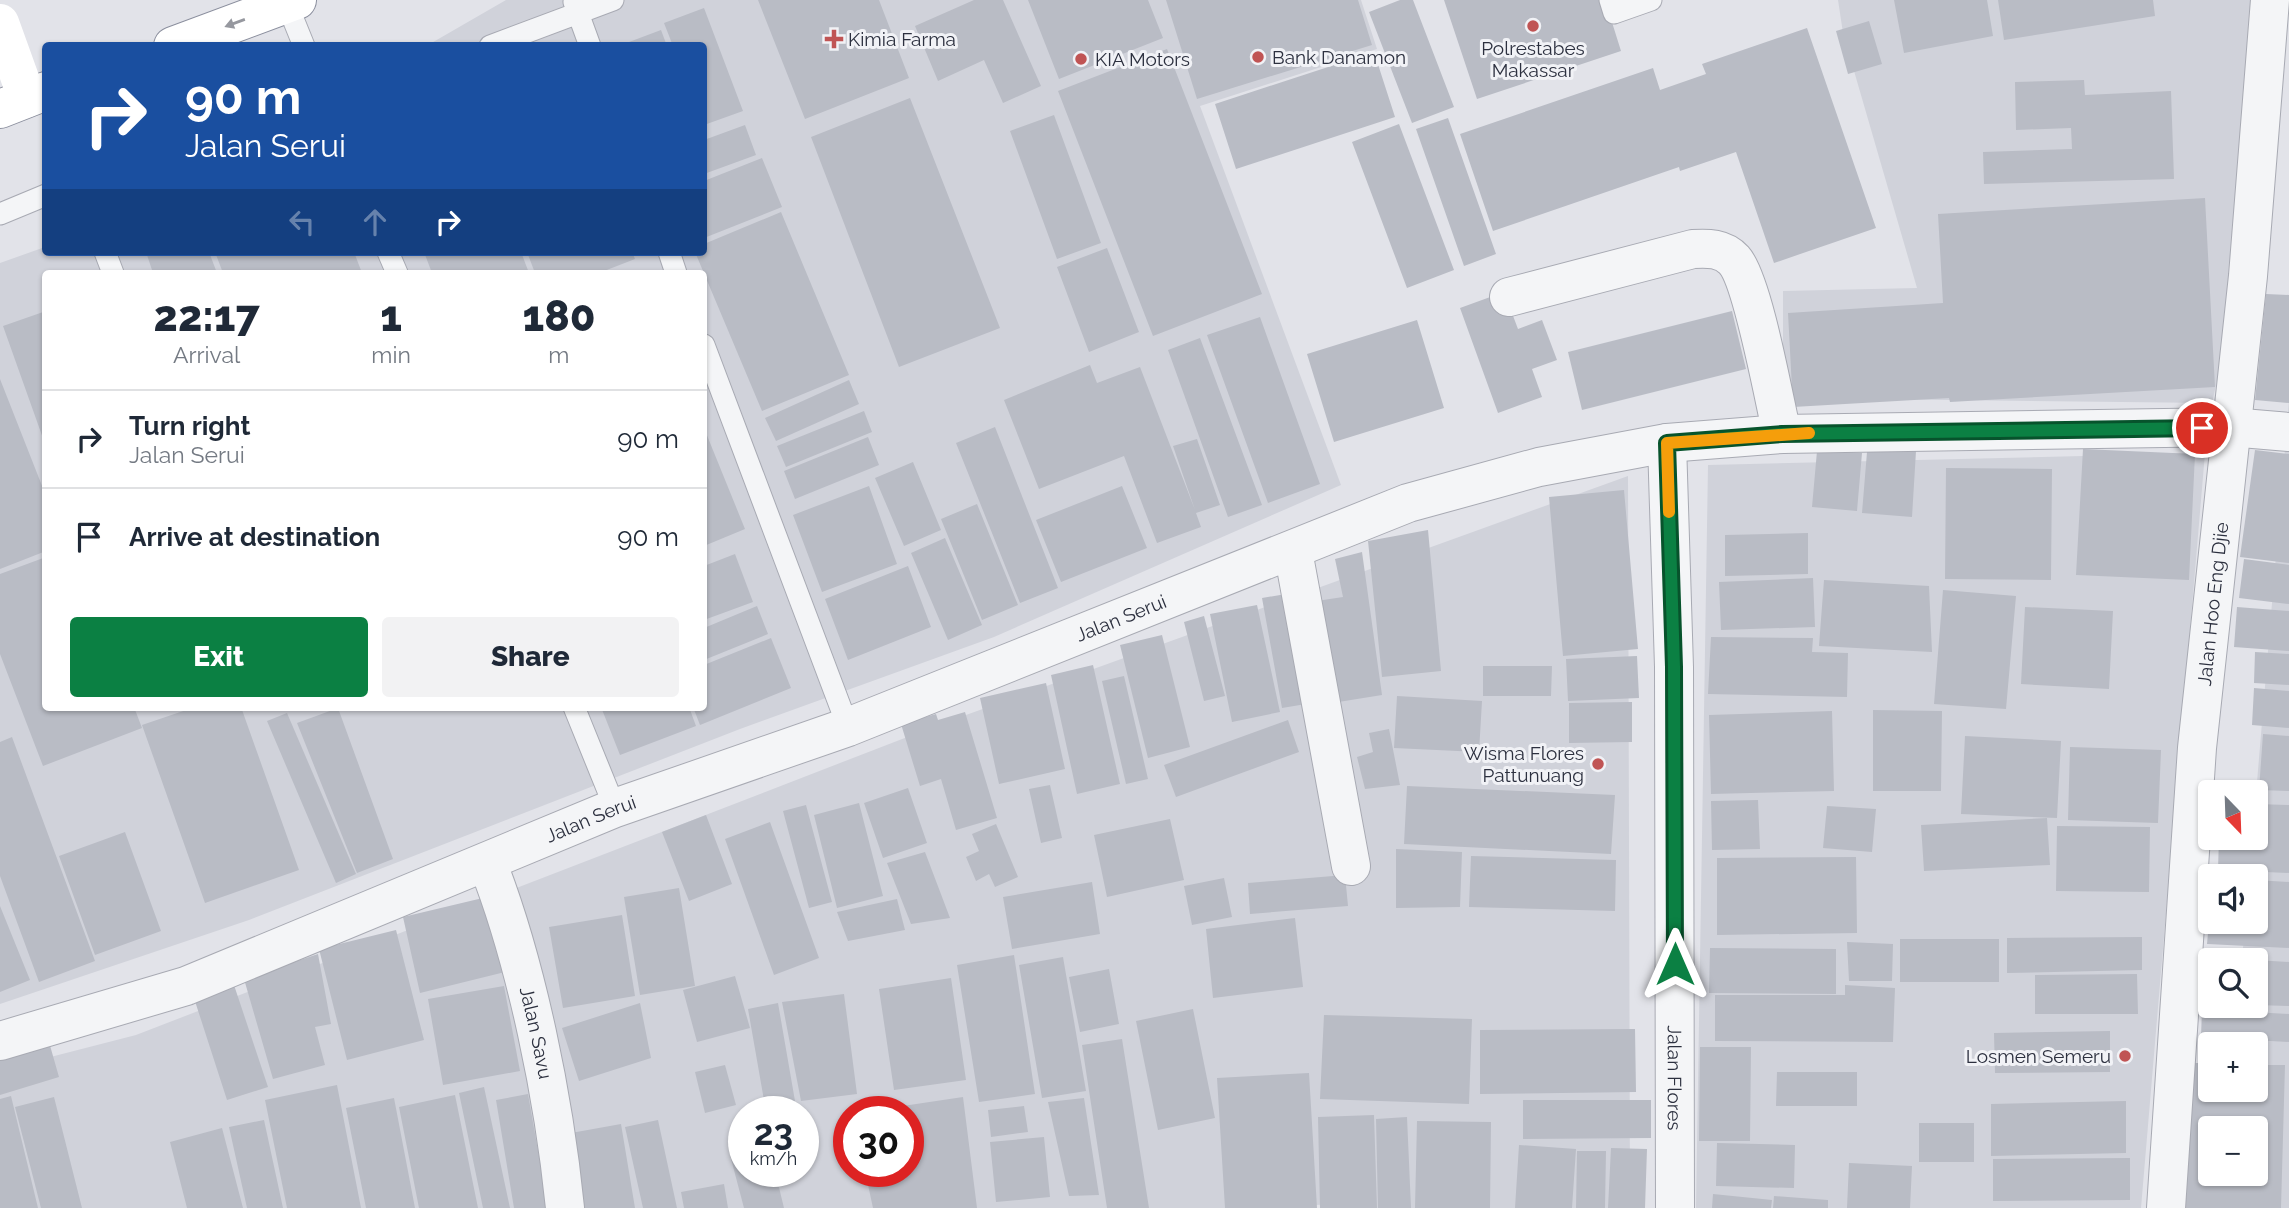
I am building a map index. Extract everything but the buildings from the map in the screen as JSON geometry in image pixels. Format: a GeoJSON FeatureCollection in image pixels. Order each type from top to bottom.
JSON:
{"type":"FeatureCollection","features":[{"type":"Feature","properties":{"kind":"main road"},"geometry":{"type":"LineString","coordinates":[[184,42],[292,2]]}},
{"type":"Feature","properties":{"kind":"main road"},"geometry":{"type":"LineString","coordinates":[[0,23],[24,99]]}},
{"type":"Feature","properties":{"kind":"street","name":"Jalan Hoo Eng Djie"},"geometry":{"type":"LineString","coordinates":[[2166,1208],[2197,748],[2248,276],[2270,0]]}},
{"type":"Feature","properties":{"kind":"street"},"geometry":{"type":"LineString","coordinates":[[1509,297],[1693,249],[1712,248],[1727,254],[1745,280],[1782,434]]}},
{"type":"Feature","properties":{"kind":"street","name":"Jalan Serui"},"geometry":{"type":"LineString","coordinates":[[0,1041],[186,986],[615,808],[848,727],[1408,503],[1539,467],[1667,443],[1782,434],[2230,428],[2289,432]]}},
{"type":"Feature","properties":{"kind":"street","name":"Jalan Flores"},"geometry":{"type":"LineString","coordinates":[[1667,443],[1674,667],[1675,1208]]}},
{"type":"Feature","properties":{"kind":"street"},"geometry":{"type":"LineString","coordinates":[[1293,551],[1351,866]]}},
{"type":"Feature","properties":{"kind":"street","name":"Jalan Savu"},"geometry":{"type":"LineString","coordinates":[[487,862],[527,997],[544,1072],[565,1208]]}},
{"type":"Feature","properties":{"kind":"lane"},"geometry":{"type":"LineString","coordinates":[[499,42],[576,6],[613,0]]}},
{"type":"Feature","properties":{"kind":"lane"},"geometry":{"type":"LineString","coordinates":[[1609,0],[1614,13],[1651,0]]}},
{"type":"Feature","properties":{"kind":"lane"},"geometry":{"type":"LineString","coordinates":[[292,2],[303,42]]}},
{"type":"Feature","properties":{"kind":"lane"},"geometry":{"type":"LineString","coordinates":[[576,6],[589,42]]}},
{"type":"Feature","properties":{"kind":"lane"},"geometry":{"type":"LineString","coordinates":[[0,214],[42,197]]}},
{"type":"Feature","properties":{"kind":"lane"},"geometry":{"type":"LineString","coordinates":[[707,353],[848,727]]}},
{"type":"Feature","properties":{"kind":"lane"},"geometry":{"type":"LineString","coordinates":[[576,711],[615,808]]}},
{"type":"Feature","properties":{"kind":"shaded area"},"geometry":{"type":"Polygon","coordinates":[[[506,0],[1361,0],[1377,49],[1200,106],[1341,485],[994,637],[740,729],[249,920],[0,1004],[0,263],[42,248],[42,256],[707,256],[707,42],[433,42],[506,0]]]}},
{"type":"Feature","properties":{"kind":"shaded area"},"geometry":{"type":"Polygon","coordinates":[[[1838,0],[2263,0],[2269,149],[2212,403],[1783,398],[1783,291],[1917,288],[1843,33],[1838,0]]]}},
{"type":"Feature","properties":{"kind":"shaded area"},"geometry":{"type":"Polygon","coordinates":[[[2289,401],[2289,1208],[2221,1208],[2244,1186],[2268,1186],[2268,1116],[2256,1116],[2256,1102],[2268,1102],[2268,1032],[2236,1032],[2237,1018],[2268,1018],[2268,948],[2243,948],[2244,934],[2268,934],[2268,864],[2250,864],[2251,850],[2268,850],[2268,780],[2257,780],[2289,401]]]}},
{"type":"Feature","properties":{"kind":"shaded area"},"geometry":{"type":"Polygon","coordinates":[[[2205,453],[2141,1208],[1696,1208],[1708,465],[2205,453]]]}},
{"type":"Feature","properties":{"kind":"shaded area"},"geometry":{"type":"Polygon","coordinates":[[[1628,476],[1630,1208],[1373,1208],[1349,1203],[1264,1208],[0,1208],[0,1070],[136,1035],[941,724],[1628,476]]]}},
{"type":"Feature","properties":{"kind":"slow traffic"},"geometry":{"type":"LineString","coordinates":[[1669,512],[1667,443],[1809,433]]}},
{"type":"Feature","properties":{"kind":"place","name":"Polrestabes Makassar"},"geometry":{"type":"Point","coordinates":[1533,26]}},
{"type":"Feature","properties":{"kind":"place","name":"Kimia Farma"},"geometry":{"type":"Point","coordinates":[834,39]}},
{"type":"Feature","properties":{"kind":"place","name":"Bank Danamon"},"geometry":{"type":"Point","coordinates":[1258,57]}},
{"type":"Feature","properties":{"kind":"place","name":"KIA Motors"},"geometry":{"type":"Point","coordinates":[1081,59]}},
{"type":"Feature","properties":{"kind":"place","name":"Wisma Flores Pattunuang"},"geometry":{"type":"Point","coordinates":[1598,764]}},
{"type":"Feature","properties":{"kind":"place","name":"Losmen Semeru"},"geometry":{"type":"Point","coordinates":[2125,1056]}},
{"type":"Feature","properties":{"kind":"route"},"geometry":{"type":"LineString","coordinates":[[1675,964],[1674,667],[1667,443],[1782,434],[2202,428]]}}]}
